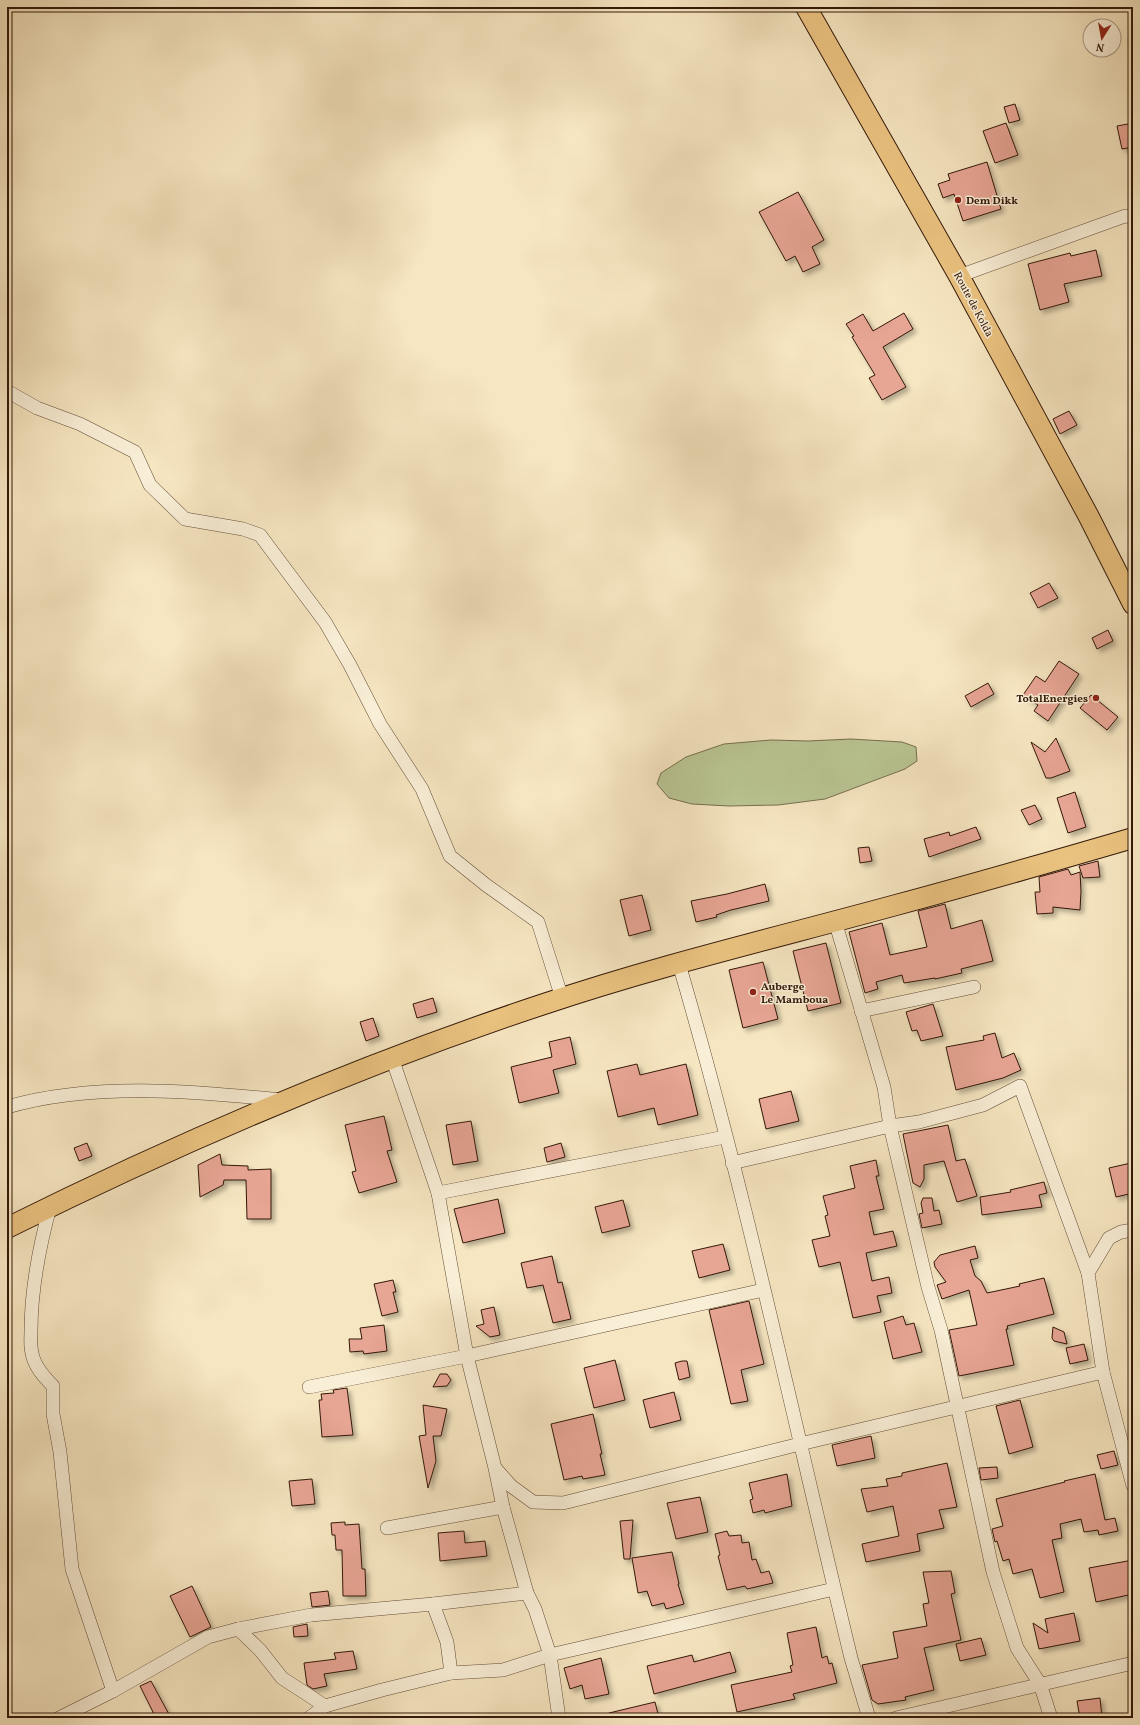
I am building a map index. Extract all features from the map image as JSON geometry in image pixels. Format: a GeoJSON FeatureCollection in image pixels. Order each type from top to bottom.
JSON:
{"type":"FeatureCollection","features":[{"type":"Feature","properties":{"kind":"main road","name":"Route de Kolda"},"geometry":{"type":"LineString","coordinates":[[806,7],[959,276],[1089,517],[1133,604]]}},
{"type":"Feature","properties":{"kind":"main road"},"geometry":{"type":"LineString","coordinates":[[7,1228],[200,1138],[288,1101],[392,1058],[562,998],[679,964],[1029,869],[1133,838]]}},
{"type":"Feature","properties":{"kind":"street"},"geometry":{"type":"LineString","coordinates":[[959,276],[1125,216],[1133,216]]}},
{"type":"Feature","properties":{"kind":"street"},"geometry":{"type":"LineString","coordinates":[[7,391],[37,408],[80,424],[135,452],[150,485],[185,519],[243,529],[260,535],[325,622],[350,665],[380,724],[422,789],[450,856],[486,885],[538,922],[562,998]]}},
{"type":"Feature","properties":{"kind":"street"},"geometry":{"type":"LineString","coordinates":[[835,921],[884,1087],[890,1126],[928,1288],[941,1330],[993,1572],[1017,1648],[1040,1684],[1051,1718]]}},
{"type":"Feature","properties":{"kind":"street"},"geometry":{"type":"LineString","coordinates":[[679,964],[703,1048],[732,1163],[851,1658],[869,1718]]}},
{"type":"Feature","properties":{"kind":"street"},"geometry":{"type":"LineString","coordinates":[[861,1011],[974,987]]}},
{"type":"Feature","properties":{"kind":"street"},"geometry":{"type":"LineString","coordinates":[[392,1058],[438,1193],[467,1356],[495,1468],[503,1507],[527,1593],[535,1608],[550,1655],[560,1718]]}},
{"type":"Feature","properties":{"kind":"street"},"geometry":{"type":"LineString","coordinates":[[732,1163],[890,1126],[919,1122],[982,1105],[1020,1086],[1088,1273],[1103,1372],[1133,1486]]}},
{"type":"Feature","properties":{"kind":"street"},"geometry":{"type":"LineString","coordinates":[[7,1107],[27,1101],[80,1094],[129,1091],[222,1094],[288,1101]]}},
{"type":"Feature","properties":{"kind":"street"},"geometry":{"type":"LineString","coordinates":[[438,1193],[725,1137]]}},
{"type":"Feature","properties":{"kind":"street"},"geometry":{"type":"LineString","coordinates":[[50,1207],[40,1241],[31,1310],[32,1353],[41,1375],[53,1386],[53,1414],[60,1452],[72,1569],[113,1692]]}},
{"type":"Feature","properties":{"kind":"street"},"geometry":{"type":"LineString","coordinates":[[1088,1273],[1108,1238],[1121,1232],[1133,1230]]}},
{"type":"Feature","properties":{"kind":"street"},"geometry":{"type":"LineString","coordinates":[[309,1387],[467,1356],[763,1290]]}},
{"type":"Feature","properties":{"kind":"street"},"geometry":{"type":"LineString","coordinates":[[495,1468],[511,1486],[533,1502],[563,1503],[800,1444],[1103,1372]]}},
{"type":"Feature","properties":{"kind":"street"},"geometry":{"type":"LineString","coordinates":[[1119,1432],[1133,1442]]}},
{"type":"Feature","properties":{"kind":"street"},"geometry":{"type":"LineString","coordinates":[[388,1528],[503,1507]]}},
{"type":"Feature","properties":{"kind":"street"},"geometry":{"type":"LineString","coordinates":[[309,1718],[325,1706],[451,1673],[503,1670],[550,1655],[834,1589]]}},
{"type":"Feature","properties":{"kind":"street"},"geometry":{"type":"LineString","coordinates":[[59,1718],[113,1692],[208,1637],[238,1629],[312,1615],[433,1604],[527,1593]]}},
{"type":"Feature","properties":{"kind":"street"},"geometry":{"type":"LineString","coordinates":[[433,1604],[447,1642],[451,1673]]}},
{"type":"Feature","properties":{"kind":"street"},"geometry":{"type":"LineString","coordinates":[[238,1629],[260,1650],[282,1678],[325,1706]]}},
{"type":"Feature","properties":{"kind":"street"},"geometry":{"type":"LineString","coordinates":[[896,1718],[1133,1664]]}},
{"type":"Feature","properties":{"kind":"green space"},"geometry":{"type":"Polygon","coordinates":[[[851,739],[902,742],[916,747],[917,761],[905,769],[825,799],[778,805],[729,806],[692,804],[669,798],[657,784],[661,773],[686,757],[724,744],[771,740],[808,741],[851,739]]]}},
{"type":"Feature","properties":{"kind":"building"},"geometry":{"type":"Polygon","coordinates":[[[1015,104],[1020,120],[1009,123],[1004,107],[1015,104]]]}},
{"type":"Feature","properties":{"kind":"building"},"geometry":{"type":"Polygon","coordinates":[[[1006,123],[1018,155],[995,163],[983,131],[1006,123]]]}},
{"type":"Feature","properties":{"kind":"building"},"geometry":{"type":"Polygon","coordinates":[[[1133,123],[1133,147],[1122,149],[1117,126],[1133,123]]]}},
{"type":"Feature","properties":{"kind":"building"},"geometry":{"type":"Polygon","coordinates":[[[987,162],[1001,209],[963,221],[954,194],[943,198],[938,184],[950,180],[948,174],[987,162]]]}},
{"type":"Feature","properties":{"kind":"building"},"geometry":{"type":"Polygon","coordinates":[[[798,192],[824,240],[812,247],[820,264],[803,272],[795,256],[786,261],[759,212],[798,192]]]}},
{"type":"Feature","properties":{"kind":"building"},"geometry":{"type":"Polygon","coordinates":[[[1096,250],[1102,276],[1064,284],[1069,302],[1040,310],[1028,264],[1070,253],[1071,256],[1096,250]]]}},
{"type":"Feature","properties":{"kind":"building"},"geometry":{"type":"Polygon","coordinates":[[[904,313],[913,329],[883,347],[906,387],[882,400],[869,378],[875,375],[852,337],[854,336],[846,324],[863,314],[873,331],[904,313]]]}},
{"type":"Feature","properties":{"kind":"building"},"geometry":{"type":"Polygon","coordinates":[[[1069,411],[1077,425],[1060,434],[1053,419],[1069,411]]]}},
{"type":"Feature","properties":{"kind":"building"},"geometry":{"type":"Polygon","coordinates":[[[1049,583],[1058,598],[1038,608],[1030,593],[1049,583]]]}},
{"type":"Feature","properties":{"kind":"building"},"geometry":{"type":"Polygon","coordinates":[[[1108,630],[1113,641],[1097,649],[1092,638],[1108,630]]]}},
{"type":"Feature","properties":{"kind":"building"},"geometry":{"type":"Polygon","coordinates":[[[1059,661],[1079,674],[1048,721],[1034,711],[1038,705],[1023,695],[1036,676],[1045,682],[1059,661]]]}},
{"type":"Feature","properties":{"kind":"building"},"geometry":{"type":"Polygon","coordinates":[[[988,683],[994,694],[971,707],[965,696],[988,683]]]}},
{"type":"Feature","properties":{"kind":"building"},"geometry":{"type":"Polygon","coordinates":[[[1091,695],[1118,717],[1107,730],[1080,708],[1091,695]]]}},
{"type":"Feature","properties":{"kind":"building"},"geometry":{"type":"Polygon","coordinates":[[[1056,738],[1070,771],[1051,778],[1046,778],[1031,742],[1045,752],[1056,738]]]}},
{"type":"Feature","properties":{"kind":"building"},"geometry":{"type":"Polygon","coordinates":[[[1075,792],[1086,827],[1068,833],[1057,798],[1075,792]]]}},
{"type":"Feature","properties":{"kind":"building"},"geometry":{"type":"Polygon","coordinates":[[[1035,805],[1042,819],[1029,825],[1021,810],[1035,805]]]}},
{"type":"Feature","properties":{"kind":"building"},"geometry":{"type":"Polygon","coordinates":[[[976,827],[981,839],[929,857],[924,839],[949,832],[950,836],[976,827]]]}},
{"type":"Feature","properties":{"kind":"building"},"geometry":{"type":"Polygon","coordinates":[[[869,847],[872,861],[860,863],[858,848],[869,847]]]}},
{"type":"Feature","properties":{"kind":"building"},"geometry":{"type":"Polygon","coordinates":[[[1098,861],[1100,877],[1083,878],[1079,866],[1098,861]]]}},
{"type":"Feature","properties":{"kind":"building"},"geometry":{"type":"Polygon","coordinates":[[[1068,869],[1071,875],[1080,872],[1080,910],[1053,907],[1053,913],[1037,914],[1035,892],[1040,892],[1039,877],[1068,869]]]}},
{"type":"Feature","properties":{"kind":"building"},"geometry":{"type":"Polygon","coordinates":[[[765,884],[769,901],[731,910],[716,915],[717,917],[696,922],[691,901],[727,894],[765,884]]]}},
{"type":"Feature","properties":{"kind":"building"},"geometry":{"type":"Polygon","coordinates":[[[642,895],[651,930],[629,936],[620,900],[642,895]]]}},
{"type":"Feature","properties":{"kind":"building"},"geometry":{"type":"Polygon","coordinates":[[[945,904],[951,929],[982,920],[993,961],[961,969],[962,973],[935,979],[904,983],[902,975],[876,982],[878,989],[865,993],[849,932],[882,923],[890,955],[927,947],[918,911],[945,904]]]}},
{"type":"Feature","properties":{"kind":"building"},"geometry":{"type":"Polygon","coordinates":[[[826,943],[841,1003],[808,1011],[793,951],[826,943]]]}},
{"type":"Feature","properties":{"kind":"building"},"geometry":{"type":"Polygon","coordinates":[[[763,962],[778,1019],[743,1028],[729,970],[763,962]]]}},
{"type":"Feature","properties":{"kind":"building"},"geometry":{"type":"Polygon","coordinates":[[[433,998],[437,1012],[417,1018],[413,1004],[433,998]]]}},
{"type":"Feature","properties":{"kind":"building"},"geometry":{"type":"Polygon","coordinates":[[[933,1004],[943,1036],[921,1041],[917,1030],[912,1031],[906,1012],[933,1004]]]}},
{"type":"Feature","properties":{"kind":"building"},"geometry":{"type":"Polygon","coordinates":[[[373,1018],[379,1036],[366,1041],[360,1022],[373,1018]]]}},
{"type":"Feature","properties":{"kind":"building"},"geometry":{"type":"Polygon","coordinates":[[[995,1033],[1002,1058],[1014,1053],[1021,1070],[1003,1078],[956,1090],[946,1047],[984,1040],[983,1036],[995,1033]]]}},
{"type":"Feature","properties":{"kind":"building"},"geometry":{"type":"Polygon","coordinates":[[[570,1037],[576,1064],[553,1070],[559,1093],[519,1103],[511,1067],[552,1057],[549,1042],[570,1037]]]}},
{"type":"Feature","properties":{"kind":"building"},"geometry":{"type":"Polygon","coordinates":[[[637,1064],[640,1075],[686,1064],[698,1115],[658,1125],[654,1108],[618,1117],[607,1071],[637,1064]]]}},
{"type":"Feature","properties":{"kind":"building"},"geometry":{"type":"Polygon","coordinates":[[[791,1091],[799,1121],[766,1129],[759,1099],[791,1091]]]}},
{"type":"Feature","properties":{"kind":"building"},"geometry":{"type":"Polygon","coordinates":[[[384,1116],[392,1150],[387,1151],[397,1182],[359,1193],[352,1172],[356,1171],[345,1125],[384,1116]]]}},
{"type":"Feature","properties":{"kind":"building"},"geometry":{"type":"Polygon","coordinates":[[[471,1121],[478,1161],[453,1165],[446,1125],[471,1121]]]}},
{"type":"Feature","properties":{"kind":"building"},"geometry":{"type":"Polygon","coordinates":[[[948,1125],[956,1161],[965,1159],[977,1196],[957,1202],[944,1161],[924,1165],[924,1179],[920,1187],[913,1183],[903,1134],[948,1125]]]}},
{"type":"Feature","properties":{"kind":"building"},"geometry":{"type":"Polygon","coordinates":[[[87,1143],[92,1156],[79,1161],[74,1148],[87,1143]]]}},
{"type":"Feature","properties":{"kind":"building"},"geometry":{"type":"Polygon","coordinates":[[[561,1143],[565,1157],[547,1162],[544,1148],[561,1143]]]}},
{"type":"Feature","properties":{"kind":"building"},"geometry":{"type":"Polygon","coordinates":[[[220,1154],[222,1165],[248,1166],[248,1170],[271,1169],[271,1219],[247,1219],[246,1180],[224,1180],[223,1185],[200,1197],[198,1165],[220,1154]]]}},
{"type":"Feature","properties":{"kind":"building"},"geometry":{"type":"Polygon","coordinates":[[[876,1160],[879,1176],[876,1176],[884,1209],[869,1212],[874,1235],[893,1231],[897,1246],[866,1253],[872,1281],[889,1277],[892,1293],[877,1296],[881,1312],[853,1318],[840,1262],[819,1267],[812,1240],[830,1236],[825,1216],[828,1215],[823,1196],[855,1188],[850,1166],[876,1160]]]}},
{"type":"Feature","properties":{"kind":"building"},"geometry":{"type":"Polygon","coordinates":[[[1131,1163],[1133,1169],[1133,1193],[1116,1197],[1109,1168],[1131,1163]]]}},
{"type":"Feature","properties":{"kind":"building"},"geometry":{"type":"Polygon","coordinates":[[[1044,1182],[1047,1193],[1039,1195],[1042,1207],[982,1215],[980,1197],[1011,1192],[1010,1190],[1044,1182]]]}},
{"type":"Feature","properties":{"kind":"building"},"geometry":{"type":"Polygon","coordinates":[[[923,1198],[932,1198],[934,1211],[939,1210],[942,1224],[922,1228],[919,1214],[923,1213],[921,1203],[923,1198]]]}},
{"type":"Feature","properties":{"kind":"building"},"geometry":{"type":"Polygon","coordinates":[[[498,1199],[505,1233],[463,1243],[454,1209],[498,1199]]]}},
{"type":"Feature","properties":{"kind":"building"},"geometry":{"type":"Polygon","coordinates":[[[623,1200],[630,1226],[602,1233],[595,1207],[623,1200]]]}},
{"type":"Feature","properties":{"kind":"building"},"geometry":{"type":"Polygon","coordinates":[[[723,1244],[730,1270],[699,1278],[692,1251],[723,1244]]]}},
{"type":"Feature","properties":{"kind":"building"},"geometry":{"type":"Polygon","coordinates":[[[975,1246],[978,1258],[970,1260],[975,1276],[981,1281],[987,1293],[1020,1286],[1019,1284],[1044,1278],[1054,1314],[1007,1326],[1008,1329],[1006,1329],[1014,1365],[959,1376],[949,1330],[977,1325],[969,1290],[942,1299],[937,1285],[946,1282],[935,1267],[934,1262],[940,1255],[975,1246]]]}},
{"type":"Feature","properties":{"kind":"building"},"geometry":{"type":"Polygon","coordinates":[[[552,1256],[558,1283],[562,1282],[571,1319],[553,1323],[543,1285],[527,1288],[521,1263],[552,1256]]]}},
{"type":"Feature","properties":{"kind":"building"},"geometry":{"type":"Polygon","coordinates":[[[393,1280],[396,1292],[393,1292],[398,1312],[382,1316],[374,1284],[393,1280]]]}},
{"type":"Feature","properties":{"kind":"building"},"geometry":{"type":"Polygon","coordinates":[[[749,1301],[764,1364],[741,1370],[748,1401],[731,1404],[709,1310],[749,1301]]]}},
{"type":"Feature","properties":{"kind":"building"},"geometry":{"type":"Polygon","coordinates":[[[494,1307],[500,1335],[490,1337],[476,1326],[484,1324],[481,1310],[494,1307]]]}},
{"type":"Feature","properties":{"kind":"building"},"geometry":{"type":"Polygon","coordinates":[[[903,1316],[906,1325],[914,1323],[922,1352],[893,1359],[884,1322],[903,1316]]]}},
{"type":"Feature","properties":{"kind":"building"},"geometry":{"type":"Polygon","coordinates":[[[384,1325],[387,1351],[364,1354],[363,1351],[350,1352],[349,1339],[362,1339],[360,1328],[384,1325]]]}},
{"type":"Feature","properties":{"kind":"building"},"geometry":{"type":"Polygon","coordinates":[[[1053,1327],[1064,1332],[1067,1344],[1054,1341],[1052,1338],[1053,1327]]]}},
{"type":"Feature","properties":{"kind":"building"},"geometry":{"type":"Polygon","coordinates":[[[1084,1344],[1088,1360],[1070,1364],[1066,1348],[1084,1344]]]}},
{"type":"Feature","properties":{"kind":"building"},"geometry":{"type":"Polygon","coordinates":[[[615,1360],[625,1400],[594,1408],[584,1368],[615,1360]]]}},
{"type":"Feature","properties":{"kind":"building"},"geometry":{"type":"Polygon","coordinates":[[[687,1361],[690,1377],[679,1380],[675,1363],[687,1361]]]}},
{"type":"Feature","properties":{"kind":"building"},"geometry":{"type":"Polygon","coordinates":[[[440,1374],[447,1374],[451,1380],[447,1386],[433,1387],[440,1374]]]}},
{"type":"Feature","properties":{"kind":"building"},"geometry":{"type":"Polygon","coordinates":[[[347,1388],[353,1435],[322,1437],[319,1400],[322,1400],[321,1394],[334,1393],[333,1390],[347,1388]]]}},
{"type":"Feature","properties":{"kind":"building"},"geometry":{"type":"Polygon","coordinates":[[[674,1392],[681,1420],[650,1428],[643,1400],[674,1392]]]}},
{"type":"Feature","properties":{"kind":"building"},"geometry":{"type":"Polygon","coordinates":[[[1020,1400],[1033,1447],[1009,1454],[996,1406],[1020,1400]]]}},
{"type":"Feature","properties":{"kind":"building"},"geometry":{"type":"Polygon","coordinates":[[[423,1405],[447,1409],[441,1436],[433,1436],[436,1461],[428,1488],[419,1436],[426,1435],[423,1405]]]}},
{"type":"Feature","properties":{"kind":"building"},"geometry":{"type":"Polygon","coordinates":[[[593,1414],[605,1475],[583,1479],[582,1476],[564,1480],[551,1424],[593,1414]]]}},
{"type":"Feature","properties":{"kind":"building"},"geometry":{"type":"Polygon","coordinates":[[[871,1436],[875,1458],[837,1466],[832,1445],[871,1436]]]}},
{"type":"Feature","properties":{"kind":"building"},"geometry":{"type":"Polygon","coordinates":[[[1114,1451],[1118,1465],[1101,1469],[1097,1455],[1114,1451]]]}},
{"type":"Feature","properties":{"kind":"building"},"geometry":{"type":"Polygon","coordinates":[[[947,1463],[957,1507],[939,1510],[944,1528],[917,1534],[920,1551],[866,1562],[862,1544],[899,1536],[893,1506],[867,1512],[861,1489],[888,1486],[886,1479],[902,1476],[902,1473],[947,1463]]]}},
{"type":"Feature","properties":{"kind":"building"},"geometry":{"type":"Polygon","coordinates":[[[997,1467],[998,1478],[981,1480],[979,1468],[997,1467]]]}},
{"type":"Feature","properties":{"kind":"building"},"geometry":{"type":"Polygon","coordinates":[[[787,1474],[792,1506],[765,1513],[764,1510],[753,1513],[750,1500],[753,1499],[749,1483],[787,1474]]]}},
{"type":"Feature","properties":{"kind":"building"},"geometry":{"type":"Polygon","coordinates":[[[1095,1474],[1105,1520],[1115,1518],[1118,1531],[1099,1535],[1098,1530],[1084,1532],[1081,1519],[1060,1524],[1062,1538],[1052,1540],[1064,1592],[1040,1598],[1032,1569],[1013,1574],[1009,1559],[1003,1561],[997,1541],[995,1542],[992,1529],[1003,1526],[996,1499],[1095,1474]]]}},
{"type":"Feature","properties":{"kind":"building"},"geometry":{"type":"Polygon","coordinates":[[[312,1479],[315,1504],[292,1506],[289,1481],[312,1479]]]}},
{"type":"Feature","properties":{"kind":"building"},"geometry":{"type":"Polygon","coordinates":[[[700,1497],[708,1532],[676,1539],[667,1503],[700,1497]]]}},
{"type":"Feature","properties":{"kind":"building"},"geometry":{"type":"Polygon","coordinates":[[[633,1520],[630,1559],[624,1559],[620,1521],[633,1520]]]}},
{"type":"Feature","properties":{"kind":"building"},"geometry":{"type":"Polygon","coordinates":[[[345,1522],[345,1525],[359,1524],[362,1569],[365,1569],[366,1596],[343,1596],[342,1550],[336,1550],[335,1535],[332,1535],[331,1523],[345,1522]]]}},
{"type":"Feature","properties":{"kind":"building"},"geometry":{"type":"Polygon","coordinates":[[[464,1531],[465,1543],[485,1541],[487,1556],[440,1561],[438,1533],[464,1531]]]}},
{"type":"Feature","properties":{"kind":"building"},"geometry":{"type":"Polygon","coordinates":[[[727,1531],[729,1536],[741,1535],[742,1543],[749,1542],[752,1560],[756,1559],[761,1573],[769,1571],[773,1583],[747,1589],[745,1586],[727,1590],[718,1556],[720,1555],[715,1534],[727,1531]]]}},
{"type":"Feature","properties":{"kind":"building"},"geometry":{"type":"Polygon","coordinates":[[[672,1552],[678,1584],[684,1604],[666,1609],[664,1603],[652,1606],[647,1591],[638,1593],[632,1558],[672,1552]]]}},
{"type":"Feature","properties":{"kind":"building"},"geometry":{"type":"Polygon","coordinates":[[[1133,1560],[1133,1594],[1096,1602],[1089,1568],[1133,1560]]]}},
{"type":"Feature","properties":{"kind":"building"},"geometry":{"type":"Polygon","coordinates":[[[951,1571],[955,1593],[951,1594],[961,1640],[924,1648],[934,1690],[905,1697],[906,1700],[878,1704],[872,1700],[862,1665],[898,1658],[893,1632],[927,1626],[923,1604],[929,1603],[923,1572],[951,1571]]]}},
{"type":"Feature","properties":{"kind":"building"},"geometry":{"type":"Polygon","coordinates":[[[192,1586],[211,1627],[190,1637],[170,1596],[192,1586]]]}},
{"type":"Feature","properties":{"kind":"building"},"geometry":{"type":"Polygon","coordinates":[[[328,1591],[330,1605],[312,1607],[310,1593],[328,1591]]]}},
{"type":"Feature","properties":{"kind":"building"},"geometry":{"type":"Polygon","coordinates":[[[1074,1613],[1080,1641],[1039,1649],[1033,1623],[1048,1633],[1045,1619],[1074,1613]]]}},
{"type":"Feature","properties":{"kind":"building"},"geometry":{"type":"Polygon","coordinates":[[[307,1624],[308,1636],[294,1637],[293,1627],[307,1624]]]}},
{"type":"Feature","properties":{"kind":"building"},"geometry":{"type":"Polygon","coordinates":[[[816,1627],[822,1658],[827,1656],[829,1664],[832,1663],[837,1683],[793,1694],[795,1699],[737,1712],[731,1685],[792,1672],[790,1666],[793,1665],[787,1633],[816,1627]]]}},
{"type":"Feature","properties":{"kind":"building"},"geometry":{"type":"Polygon","coordinates":[[[981,1638],[986,1655],[960,1661],[956,1644],[981,1638]]]}},
{"type":"Feature","properties":{"kind":"building"},"geometry":{"type":"Polygon","coordinates":[[[353,1651],[357,1669],[324,1674],[327,1686],[313,1689],[307,1685],[304,1663],[336,1659],[334,1653],[353,1651]]]}},
{"type":"Feature","properties":{"kind":"building"},"geometry":{"type":"Polygon","coordinates":[[[730,1652],[736,1672],[654,1694],[647,1666],[692,1655],[694,1662],[730,1652]]]}},
{"type":"Feature","properties":{"kind":"building"},"geometry":{"type":"Polygon","coordinates":[[[601,1658],[609,1694],[585,1699],[582,1685],[570,1689],[564,1668],[601,1658]]]}},
{"type":"Feature","properties":{"kind":"building"},"geometry":{"type":"Polygon","coordinates":[[[151,1681],[171,1718],[156,1718],[140,1686],[151,1681]]]}},
{"type":"Feature","properties":{"kind":"building"},"geometry":{"type":"Polygon","coordinates":[[[1100,1698],[1102,1718],[1080,1718],[1077,1701],[1100,1698]]]}},
{"type":"Feature","properties":{"kind":"building"},"geometry":{"type":"Polygon","coordinates":[[[655,1702],[659,1718],[610,1718],[609,1713],[655,1702]]]}},
{"type":"Feature","properties":{"kind":"place","name":"Dem Dikk"},"geometry":{"type":"Point","coordinates":[958,200]}},
{"type":"Feature","properties":{"kind":"place","name":"TotalEnergies"},"geometry":{"type":"Point","coordinates":[1096,698]}},
{"type":"Feature","properties":{"kind":"place","name":"Auberge Le Mamboua"},"geometry":{"type":"Point","coordinates":[753,992]}}]}
